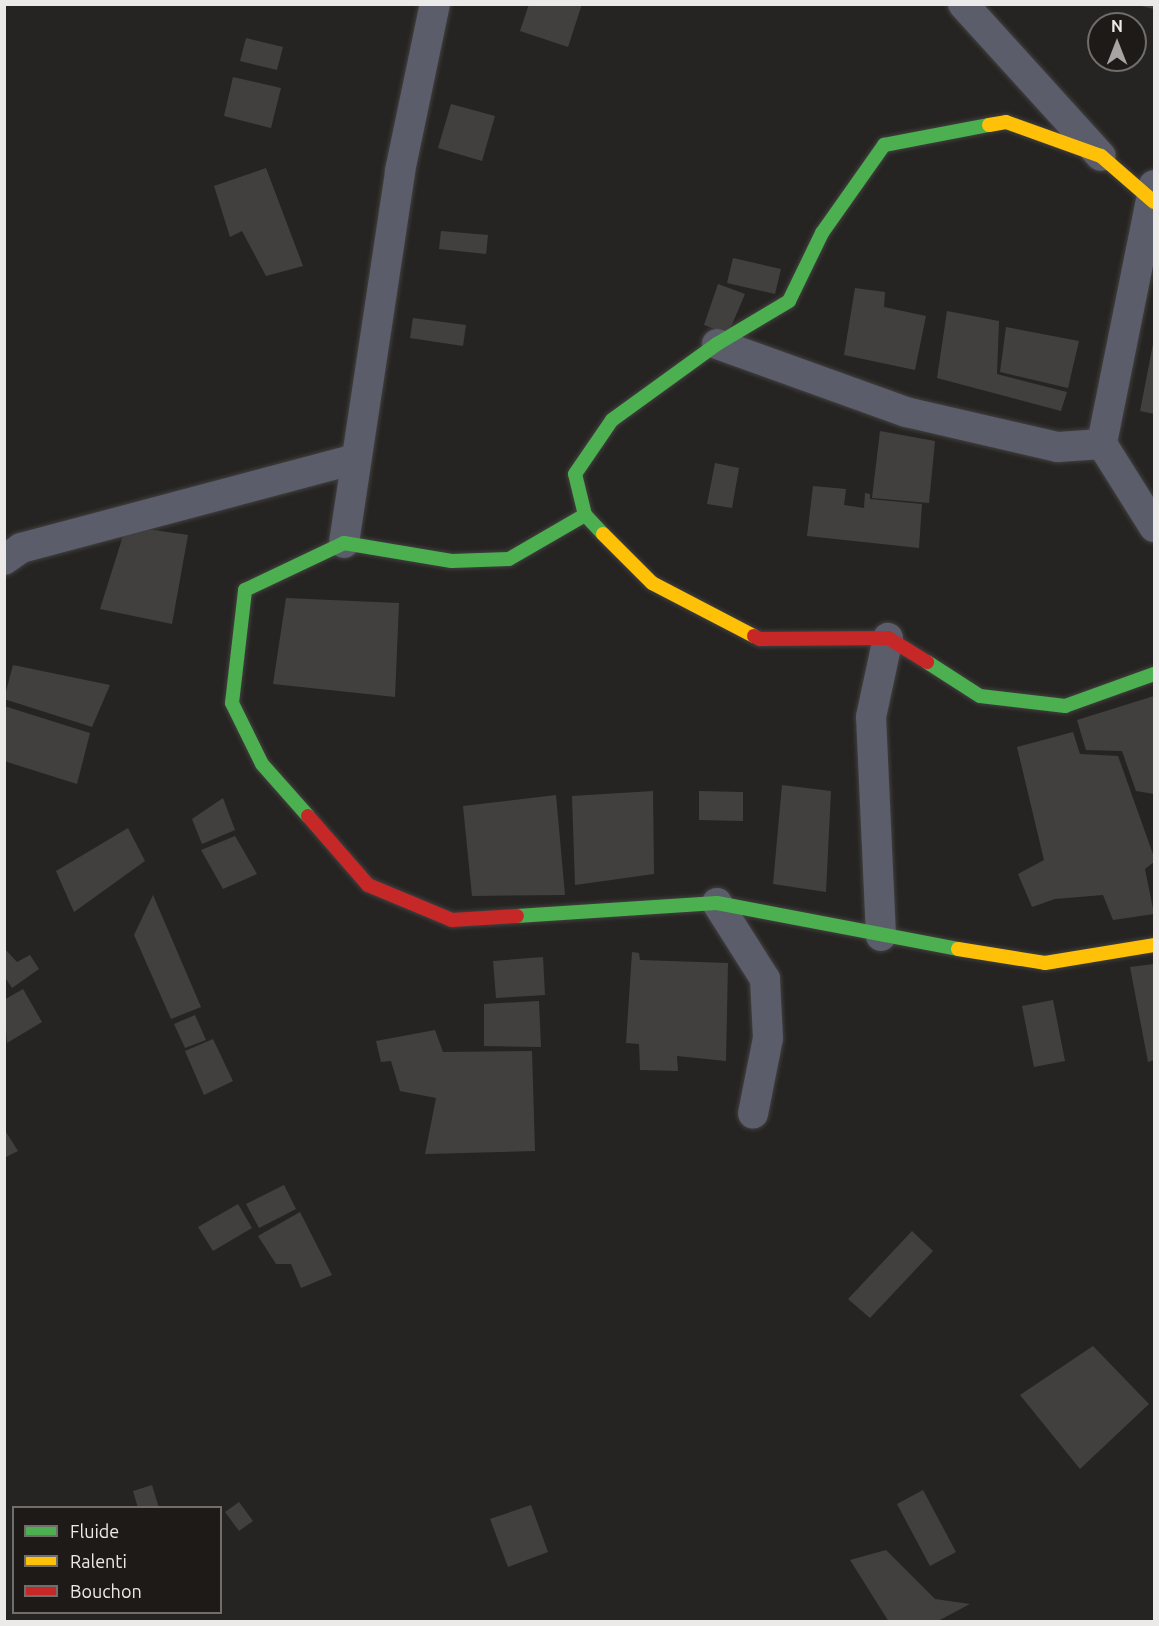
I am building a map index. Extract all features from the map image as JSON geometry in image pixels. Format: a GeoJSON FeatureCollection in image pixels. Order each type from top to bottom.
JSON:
{"type":"FeatureCollection","features":[{"type":"Feature","properties":{"kind":"street"},"geometry":{"type":"LineString","coordinates":[[344,543],[400,171],[435,4]]}},
{"type":"Feature","properties":{"kind":"street"},"geometry":{"type":"LineString","coordinates":[[963,4],[1101,156],[1153,195],[1102,444],[1155,527]]}},
{"type":"Feature","properties":{"kind":"street"},"geometry":{"type":"LineString","coordinates":[[1101,156],[1006,122],[884,145],[822,233],[789,301],[717,344],[612,420],[574,474],[585,515],[652,583],[760,639],[888,638],[980,696],[1065,706],[1155,674]]}},
{"type":"Feature","properties":{"kind":"street"},"geometry":{"type":"LineString","coordinates":[[717,344],[906,412],[1058,447],[1102,444]]}},
{"type":"Feature","properties":{"kind":"street"},"geometry":{"type":"LineString","coordinates":[[4,560],[21,548],[356,459]]}},
{"type":"Feature","properties":{"kind":"street"},"geometry":{"type":"LineString","coordinates":[[585,515],[508,559],[452,561],[344,543],[245,590],[232,703],[262,764],[368,885],[452,920],[717,903],[882,936],[1045,963],[1155,945]]}},
{"type":"Feature","properties":{"kind":"street"},"geometry":{"type":"LineString","coordinates":[[882,936],[871,717],[888,638]]}},
{"type":"Feature","properties":{"kind":"street"},"geometry":{"type":"LineString","coordinates":[[717,903],[765,980],[768,1038],[753,1114]]}},
{"type":"Feature","properties":{"kind":"building"},"geometry":{"type":"Polygon","coordinates":[[[529,4],[582,4],[568,47],[520,31],[529,4]]]}},
{"type":"Feature","properties":{"kind":"building"},"geometry":{"type":"Polygon","coordinates":[[[1154,4],[1154,9],[1137,5],[1154,4]]]}},
{"type":"Feature","properties":{"kind":"building"},"geometry":{"type":"Polygon","coordinates":[[[246,38],[283,47],[277,70],[240,61],[246,38]]]}},
{"type":"Feature","properties":{"kind":"building"},"geometry":{"type":"Polygon","coordinates":[[[233,77],[281,88],[271,128],[224,116],[233,77]]]}},
{"type":"Feature","properties":{"kind":"building"},"geometry":{"type":"Polygon","coordinates":[[[451,104],[495,116],[482,161],[438,148],[451,104]]]}},
{"type":"Feature","properties":{"kind":"building"},"geometry":{"type":"Polygon","coordinates":[[[266,168],[303,266],[266,276],[242,231],[230,237],[214,186],[266,168]]]}},
{"type":"Feature","properties":{"kind":"building"},"geometry":{"type":"Polygon","coordinates":[[[441,231],[488,235],[486,254],[439,249],[441,231]]]}},
{"type":"Feature","properties":{"kind":"building"},"geometry":{"type":"Polygon","coordinates":[[[733,258],[781,269],[775,294],[727,283],[733,258]]]}},
{"type":"Feature","properties":{"kind":"building"},"geometry":{"type":"Polygon","coordinates":[[[718,284],[745,294],[728,334],[704,325],[718,284]]]}},
{"type":"Feature","properties":{"kind":"building"},"geometry":{"type":"Polygon","coordinates":[[[855,288],[885,292],[884,307],[926,316],[915,370],[844,355],[855,288]]]}},
{"type":"Feature","properties":{"kind":"building"},"geometry":{"type":"Polygon","coordinates":[[[947,311],[999,321],[997,374],[1067,392],[1061,411],[937,378],[947,311]]]}},
{"type":"Feature","properties":{"kind":"building"},"geometry":{"type":"Polygon","coordinates":[[[413,318],[466,325],[463,346],[410,338],[413,318]]]}},
{"type":"Feature","properties":{"kind":"building"},"geometry":{"type":"Polygon","coordinates":[[[1006,327],[1079,341],[1068,388],[1000,372],[1006,327]]]}},
{"type":"Feature","properties":{"kind":"building"},"geometry":{"type":"Polygon","coordinates":[[[1154,344],[1154,414],[1140,411],[1154,344]]]}},
{"type":"Feature","properties":{"kind":"building"},"geometry":{"type":"Polygon","coordinates":[[[880,431],[935,441],[929,503],[872,498],[880,431]]]}},
{"type":"Feature","properties":{"kind":"building"},"geometry":{"type":"Polygon","coordinates":[[[715,463],[739,468],[732,508],[707,504],[715,463]]]}},
{"type":"Feature","properties":{"kind":"building"},"geometry":{"type":"Polygon","coordinates":[[[813,486],[846,489],[844,505],[864,508],[865,493],[870,494],[870,499],[922,504],[919,548],[807,536],[813,486]]]}},
{"type":"Feature","properties":{"kind":"building"},"geometry":{"type":"Polygon","coordinates":[[[126,526],[188,535],[172,624],[100,609],[126,526]]]}},
{"type":"Feature","properties":{"kind":"building"},"geometry":{"type":"Polygon","coordinates":[[[286,598],[399,603],[395,697],[273,684],[286,598]]]}},
{"type":"Feature","properties":{"kind":"building"},"geometry":{"type":"Polygon","coordinates":[[[13,665],[110,685],[92,727],[4,699],[13,665]]]}},
{"type":"Feature","properties":{"kind":"building"},"geometry":{"type":"Polygon","coordinates":[[[1154,696],[1154,794],[1136,791],[1122,751],[1086,750],[1077,720],[1154,696]]]}},
{"type":"Feature","properties":{"kind":"building"},"geometry":{"type":"Polygon","coordinates":[[[4,706],[90,733],[77,784],[4,761],[4,706]]]}},
{"type":"Feature","properties":{"kind":"building"},"geometry":{"type":"Polygon","coordinates":[[[1073,732],[1080,754],[1118,756],[1154,857],[1154,862],[1145,869],[1154,914],[1113,920],[1103,895],[1055,899],[1032,907],[1018,874],[1044,860],[1017,747],[1073,732]]]}},
{"type":"Feature","properties":{"kind":"building"},"geometry":{"type":"Polygon","coordinates":[[[782,785],[831,791],[826,892],[773,884],[782,785]]]}},
{"type":"Feature","properties":{"kind":"building"},"geometry":{"type":"Polygon","coordinates":[[[653,791],[654,874],[575,885],[572,796],[653,791]]]}},
{"type":"Feature","properties":{"kind":"building"},"geometry":{"type":"Polygon","coordinates":[[[699,791],[743,792],[743,821],[699,820],[699,791]]]}},
{"type":"Feature","properties":{"kind":"building"},"geometry":{"type":"Polygon","coordinates":[[[556,795],[565,895],[472,896],[463,806],[556,795]]]}},
{"type":"Feature","properties":{"kind":"building"},"geometry":{"type":"Polygon","coordinates":[[[223,798],[235,830],[202,844],[192,819],[223,798]]]}},
{"type":"Feature","properties":{"kind":"building"},"geometry":{"type":"Polygon","coordinates":[[[128,828],[145,861],[74,912],[56,871],[128,828]]]}},
{"type":"Feature","properties":{"kind":"building"},"geometry":{"type":"Polygon","coordinates":[[[235,836],[257,874],[223,889],[201,850],[235,836]]]}},
{"type":"Feature","properties":{"kind":"building"},"geometry":{"type":"Polygon","coordinates":[[[153,895],[201,1007],[171,1019],[134,935],[153,895]]]}},
{"type":"Feature","properties":{"kind":"building"},"geometry":{"type":"Polygon","coordinates":[[[4,948],[17,962],[30,955],[39,969],[12,988],[4,976],[4,948]]]}},
{"type":"Feature","properties":{"kind":"building"},"geometry":{"type":"Polygon","coordinates":[[[632,952],[639,953],[640,960],[728,963],[726,1061],[677,1056],[678,1071],[640,1070],[639,1044],[626,1043],[632,952]]]}},
{"type":"Feature","properties":{"kind":"building"},"geometry":{"type":"Polygon","coordinates":[[[543,957],[545,995],[496,998],[493,961],[543,957]]]}},
{"type":"Feature","properties":{"kind":"building"},"geometry":{"type":"Polygon","coordinates":[[[1154,964],[1154,1060],[1148,1062],[1130,967],[1154,964]]]}},
{"type":"Feature","properties":{"kind":"building"},"geometry":{"type":"Polygon","coordinates":[[[23,989],[42,1022],[7,1043],[4,1000],[23,989]]]}},
{"type":"Feature","properties":{"kind":"building"},"geometry":{"type":"Polygon","coordinates":[[[1053,1000],[1065,1061],[1034,1067],[1022,1006],[1053,1000]]]}},
{"type":"Feature","properties":{"kind":"building"},"geometry":{"type":"Polygon","coordinates":[[[539,1001],[541,1047],[484,1046],[484,1004],[539,1001]]]}},
{"type":"Feature","properties":{"kind":"building"},"geometry":{"type":"Polygon","coordinates":[[[195,1015],[206,1040],[185,1048],[174,1024],[195,1015]]]}},
{"type":"Feature","properties":{"kind":"building"},"geometry":{"type":"Polygon","coordinates":[[[435,1030],[443,1052],[532,1051],[535,1151],[425,1154],[436,1098],[400,1091],[391,1061],[381,1062],[376,1041],[435,1030]]]}},
{"type":"Feature","properties":{"kind":"building"},"geometry":{"type":"Polygon","coordinates":[[[213,1039],[233,1081],[204,1095],[185,1051],[213,1039]]]}},
{"type":"Feature","properties":{"kind":"building"},"geometry":{"type":"Polygon","coordinates":[[[4,1129],[18,1151],[4,1158],[4,1129]]]}},
{"type":"Feature","properties":{"kind":"building"},"geometry":{"type":"Polygon","coordinates":[[[284,1185],[296,1209],[259,1228],[246,1204],[284,1185]]]}},
{"type":"Feature","properties":{"kind":"building"},"geometry":{"type":"Polygon","coordinates":[[[238,1204],[252,1228],[213,1251],[198,1227],[238,1204]]]}},
{"type":"Feature","properties":{"kind":"building"},"geometry":{"type":"Polygon","coordinates":[[[300,1212],[332,1275],[301,1288],[291,1264],[276,1264],[258,1236],[300,1212]]]}},
{"type":"Feature","properties":{"kind":"building"},"geometry":{"type":"Polygon","coordinates":[[[912,1231],[933,1251],[870,1318],[848,1299],[912,1231]]]}},
{"type":"Feature","properties":{"kind":"building"},"geometry":{"type":"Polygon","coordinates":[[[1093,1346],[1149,1404],[1080,1469],[1020,1395],[1093,1346]]]}},
{"type":"Feature","properties":{"kind":"building"},"geometry":{"type":"Polygon","coordinates":[[[152,1485],[158,1506],[137,1506],[133,1491],[152,1485]]]}},
{"type":"Feature","properties":{"kind":"building"},"geometry":{"type":"Polygon","coordinates":[[[923,1490],[956,1552],[930,1566],[897,1504],[923,1490]]]}},
{"type":"Feature","properties":{"kind":"building"},"geometry":{"type":"Polygon","coordinates":[[[239,1502],[253,1521],[239,1531],[225,1512],[239,1502]]]}},
{"type":"Feature","properties":{"kind":"building"},"geometry":{"type":"Polygon","coordinates":[[[531,1505],[548,1552],[508,1567],[490,1519],[531,1505]]]}},
{"type":"Feature","properties":{"kind":"building"},"geometry":{"type":"Polygon","coordinates":[[[886,1550],[935,1599],[970,1604],[936,1622],[889,1622],[850,1560],[886,1550]]]}},
{"type":"Feature","properties":{"kind":"traffic: fast"},"geometry":{"type":"LineString","coordinates":[[603,534],[585,515],[575,474],[612,420],[717,344],[789,301],[822,233],[884,145],[989,125]]}},
{"type":"Feature","properties":{"kind":"traffic: fast"},"geometry":{"type":"LineString","coordinates":[[308,816],[262,764],[232,703],[245,590],[344,543],[452,561],[509,559],[585,515]]}},
{"type":"Feature","properties":{"kind":"traffic: fast"},"geometry":{"type":"LineString","coordinates":[[927,662],[980,696],[1065,706],[1154,674]]}},
{"type":"Feature","properties":{"kind":"traffic: fast"},"geometry":{"type":"LineString","coordinates":[[517,916],[717,903],[958,949]]}},
{"type":"Feature","properties":{"kind":"traffic: slow"},"geometry":{"type":"LineString","coordinates":[[989,125],[1006,122],[1101,156],[1154,202]]}},
{"type":"Feature","properties":{"kind":"traffic: slow"},"geometry":{"type":"LineString","coordinates":[[603,534],[652,583],[754,636]]}},
{"type":"Feature","properties":{"kind":"traffic: slow"},"geometry":{"type":"LineString","coordinates":[[958,949],[1045,963],[1154,945]]}},
{"type":"Feature","properties":{"kind":"traffic: jam"},"geometry":{"type":"LineString","coordinates":[[754,636],[760,639],[888,638],[927,662]]}},
{"type":"Feature","properties":{"kind":"traffic: jam"},"geometry":{"type":"LineString","coordinates":[[308,816],[368,885],[452,920],[517,916]]}}]}
